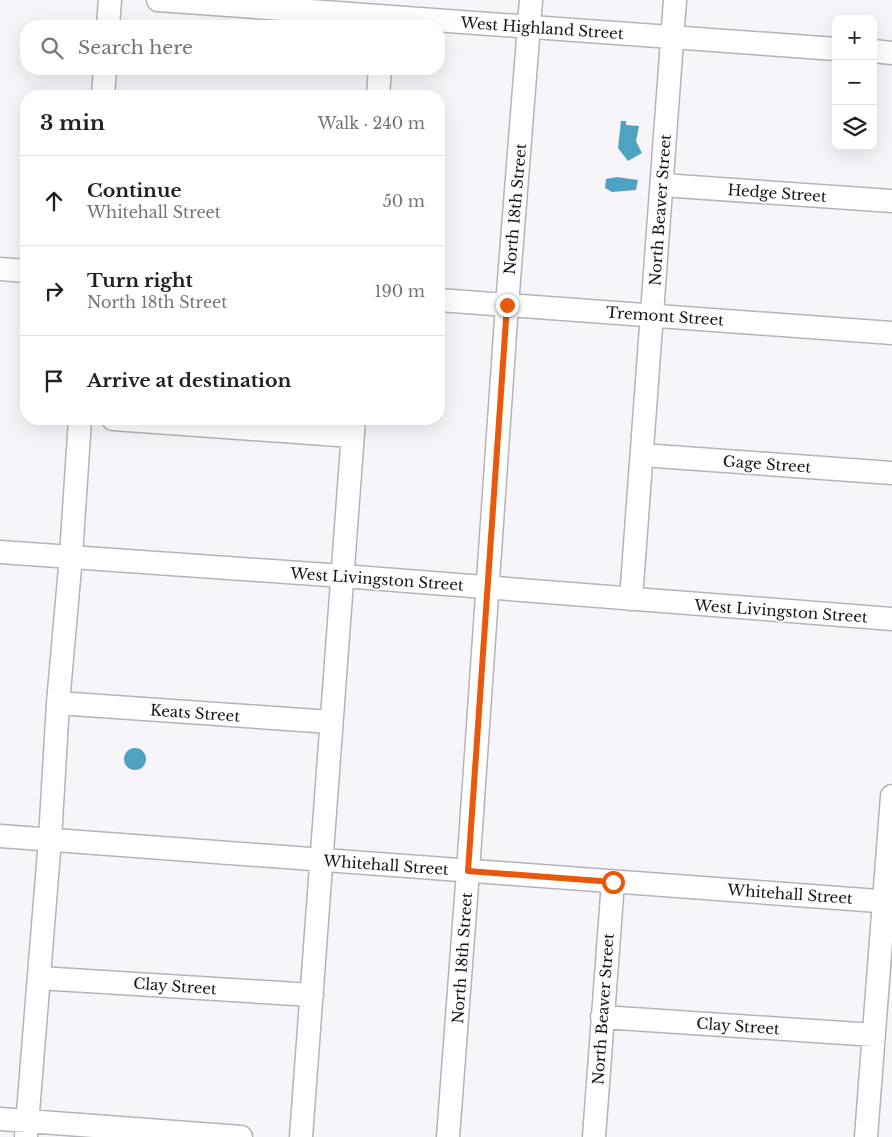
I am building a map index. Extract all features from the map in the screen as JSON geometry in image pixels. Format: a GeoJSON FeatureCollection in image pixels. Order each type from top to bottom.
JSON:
{"type":"FeatureCollection","features":[{"type":"Feature","properties":{"kind":"street"},"geometry":{"type":"LineString","coordinates":[[108,20],[110,0]]}},
{"type":"Feature","properties":{"kind":"street","name":"West Highland Street"},"geometry":{"type":"LineString","coordinates":[[158,0],[384,14],[529,27],[832,49]]}},
{"type":"Feature","properties":{"kind":"street","name":"North 18th Street"},"geometry":{"type":"LineString","coordinates":[[448,1137],[507,305],[531,0]]}},
{"type":"Feature","properties":{"kind":"street","name":"North Beaver Street"},"geometry":{"type":"LineString","coordinates":[[631,599],[675,0]]}},
{"type":"Feature","properties":{"kind":"street"},"geometry":{"type":"LineString","coordinates":[[877,51],[892,53]]}},
{"type":"Feature","properties":{"kind":"street"},"geometry":{"type":"LineString","coordinates":[[103,90],[105,75]]}},
{"type":"Feature","properties":{"kind":"street"},"geometry":{"type":"LineString","coordinates":[[378,90],[380,75]]}},
{"type":"Feature","properties":{"kind":"street","name":"Hedge Street"},"geometry":{"type":"LineString","coordinates":[[662,184],[892,201]]}},
{"type":"Feature","properties":{"kind":"street"},"geometry":{"type":"LineString","coordinates":[[0,269],[20,270]]}},
{"type":"Feature","properties":{"kind":"street","name":"Tremont Street"},"geometry":{"type":"LineString","coordinates":[[445,300],[652,314],[892,333]]}},
{"type":"Feature","properties":{"kind":"street"},"geometry":{"type":"LineString","coordinates":[[27,1129],[50,839],[58,703],[72,556],[80,425]]}},
{"type":"Feature","properties":{"kind":"street"},"geometry":{"type":"LineString","coordinates":[[293,425],[353,427],[301,1137]]}},
{"type":"Feature","properties":{"kind":"street","name":"Gage Street"},"geometry":{"type":"LineString","coordinates":[[642,455],[892,473]]}},
{"type":"Feature","properties":{"kind":"street","name":"West Livingston Street"},"geometry":{"type":"LineString","coordinates":[[0,552],[343,576],[892,619]]}},
{"type":"Feature","properties":{"kind":"street","name":"Keats Street"},"geometry":{"type":"LineString","coordinates":[[58,703],[331,722]]}},
{"type":"Feature","properties":{"kind":"street"},"geometry":{"type":"LineString","coordinates":[[866,1137],[874,1035],[889,902],[892,796]]}},
{"type":"Feature","properties":{"kind":"street","name":"Whitehall Street"},"geometry":{"type":"LineString","coordinates":[[0,836],[889,902]]}},
{"type":"Feature","properties":{"kind":"street","name":"North Beaver Street"},"geometry":{"type":"LineString","coordinates":[[594,1137],[613,882]]}},
{"type":"Feature","properties":{"kind":"street","name":"Clay Street"},"geometry":{"type":"LineString","coordinates":[[39,978],[312,995]]}},
{"type":"Feature","properties":{"kind":"street","name":"Clay Street"},"geometry":{"type":"LineString","coordinates":[[602,1017],[874,1035]]}},
{"type":"Feature","properties":{"kind":"street"},"geometry":{"type":"LineString","coordinates":[[0,1119],[27,1129],[242,1137]]}},
{"type":"Feature","properties":{"kind":"water"},"geometry":{"type":"Polygon","coordinates":[[[621,121],[626,121],[626,125],[639,126],[636,141],[642,153],[628,161],[618,148],[621,121]]]}},
{"type":"Feature","properties":{"kind":"water"},"geometry":{"type":"Polygon","coordinates":[[[617,177],[638,180],[636,190],[612,192],[605,188],[606,179],[617,177]]]}},
{"type":"Feature","properties":{"kind":"water"},"geometry":{"type":"Polygon","coordinates":[[[135,748],[143,751],[146,759],[143,767],[135,770],[127,767],[124,759],[127,751],[135,748]]]}},
{"type":"Feature","properties":{"kind":"route"},"geometry":{"type":"LineString","coordinates":[[507,305],[468,871],[613,882]]}}]}
